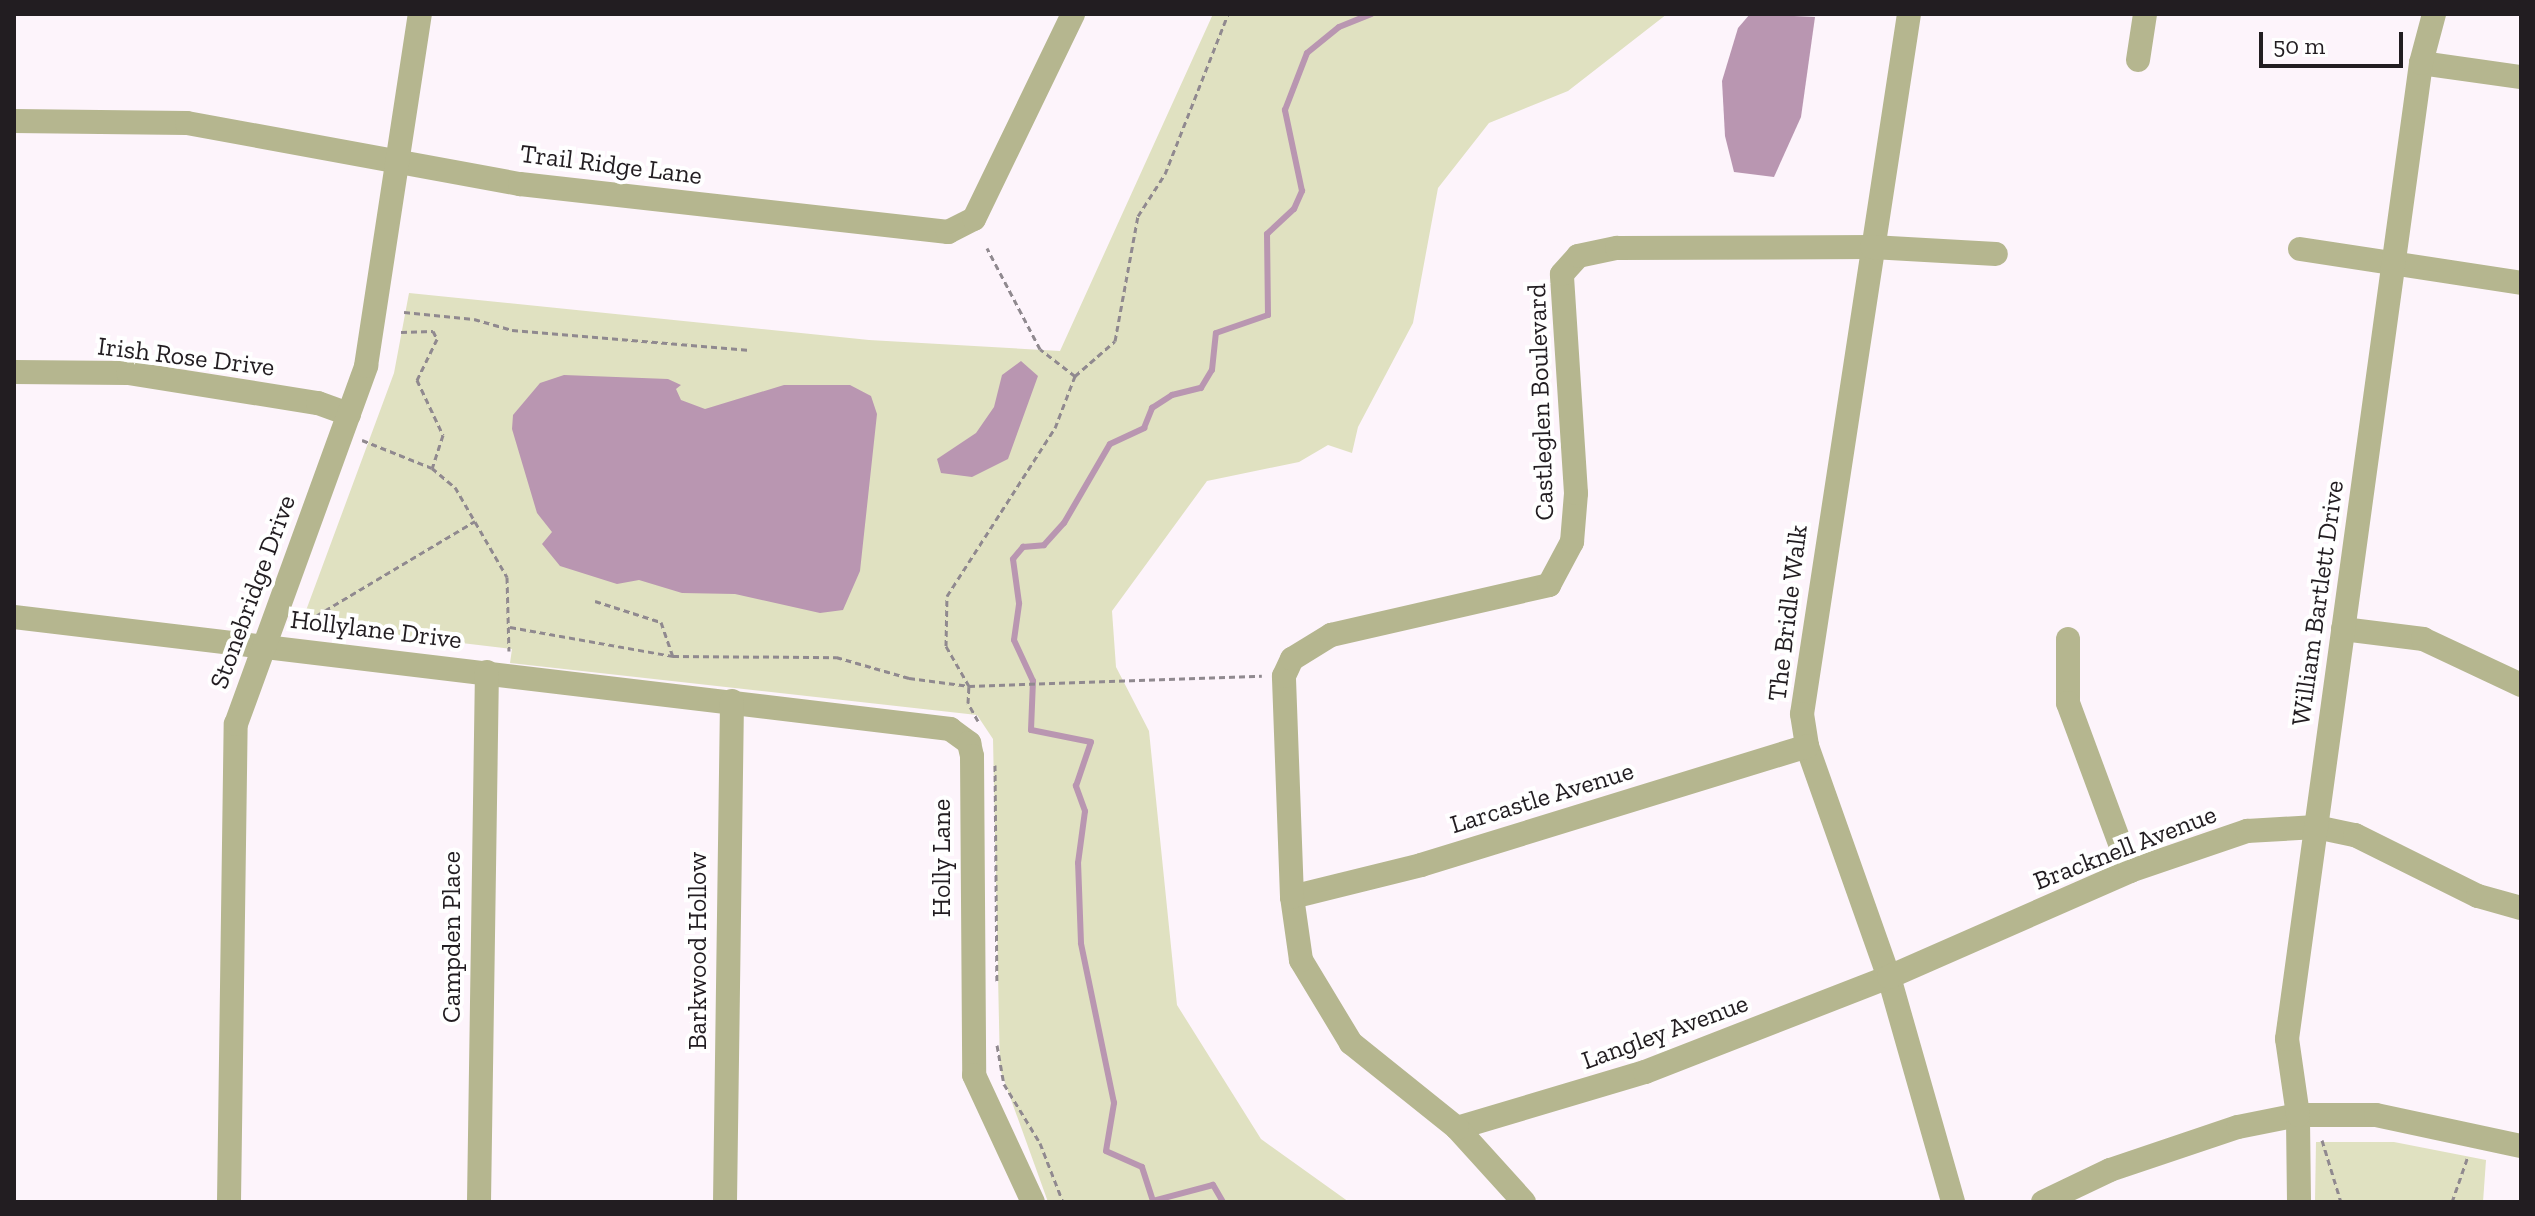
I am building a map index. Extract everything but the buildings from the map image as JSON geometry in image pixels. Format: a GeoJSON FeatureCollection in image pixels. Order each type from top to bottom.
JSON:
{"type":"FeatureCollection","features":[{"type":"Feature","properties":{"kind":"street","name":"Stonebridge Drive"},"geometry":{"type":"LineString","coordinates":[[229,1202],[234,741],[262,645],[349,414],[371,346],[420,14]]}},
{"type":"Feature","properties":{"kind":"street","name":"Trail Ridge Lane"},"geometry":{"type":"LineString","coordinates":[[14,121],[187,123],[544,187],[956,231],[974,219],[1073,14]]}},
{"type":"Feature","properties":{"kind":"street","name":"The Bridle Walk"},"geometry":{"type":"LineString","coordinates":[[1909,14],[1809,642],[1802,714],[1807,746],[1889,977],[1953,1202]]}},
{"type":"Feature","properties":{"kind":"street"},"geometry":{"type":"LineString","coordinates":[[2138,60],[2145,14]]}},
{"type":"Feature","properties":{"kind":"street","name":"William Bartlett Drive"},"geometry":{"type":"LineString","coordinates":[[2299,1202],[2298,1115],[2287,1039],[2421,63],[2434,14]]}},
{"type":"Feature","properties":{"kind":"street"},"geometry":{"type":"LineString","coordinates":[[2421,63],[2521,77]]}},
{"type":"Feature","properties":{"kind":"street","name":"Castleglen Boulevard"},"geometry":{"type":"LineString","coordinates":[[1284,676],[1306,646],[1331,635],[1519,595],[1549,585],[1562,566],[1572,542],[1576,493],[1562,274],[1578,256],[1617,248],[1872,247],[1996,254]]}},
{"type":"Feature","properties":{"kind":"street"},"geometry":{"type":"LineString","coordinates":[[2300,249],[2521,283]]}},
{"type":"Feature","properties":{"kind":"street","name":"Irish Rose Drive"},"geometry":{"type":"LineString","coordinates":[[14,372],[128,373],[318,403],[349,414]]}},
{"type":"Feature","properties":{"kind":"street","name":"Hollylane Drive"},"geometry":{"type":"LineString","coordinates":[[14,617],[732,701]]}},
{"type":"Feature","properties":{"kind":"street"},"geometry":{"type":"LineString","coordinates":[[2343,629],[2423,639],[2521,685]]}},
{"type":"Feature","properties":{"kind":"street"},"geometry":{"type":"LineString","coordinates":[[2068,639],[2068,703],[2130,871]]}},
{"type":"Feature","properties":{"kind":"street","name":"Campden Place"},"geometry":{"type":"LineString","coordinates":[[479,1202],[487,672]]}},
{"type":"Feature","properties":{"kind":"street"},"geometry":{"type":"LineString","coordinates":[[1284,676],[1292,897],[1301,960],[1319,999],[1351,1043],[1457,1128],[1524,1202]]}},
{"type":"Feature","properties":{"kind":"street","name":"Barkwood Hollow"},"geometry":{"type":"LineString","coordinates":[[725,1202],[732,701]]}},
{"type":"Feature","properties":{"kind":"street","name":"Holly Lane"},"geometry":{"type":"LineString","coordinates":[[732,701],[937,725],[969,743],[970,1054],[986,1109],[1033,1202]]}},
{"type":"Feature","properties":{"kind":"street","name":"Larcastle Avenue"},"geometry":{"type":"LineString","coordinates":[[1292,897],[1421,865],[1807,746]]}},
{"type":"Feature","properties":{"kind":"street","name":"Bracknell Avenue"},"geometry":{"type":"LineString","coordinates":[[1889,977],[2130,871],[2247,831],[2316,827],[2355,835],[2478,896],[2521,908]]}},
{"type":"Feature","properties":{"kind":"street","name":"Langley Avenue"},"geometry":{"type":"LineString","coordinates":[[1457,1128],[1645,1072],[1889,977]]}},
{"type":"Feature","properties":{"kind":"street"},"geometry":{"type":"LineString","coordinates":[[2043,1202],[2110,1170],[2238,1127],[2298,1115],[2376,1115],[2521,1146]]}},
{"type":"Feature","properties":{"kind":"path"},"geometry":{"type":"LineString","coordinates":[[984,731],[968,703],[969,686],[946,646],[947,596],[1055,428],[1075,376],[1115,341],[1138,216],[1165,174],[1228,14]]}},
{"type":"Feature","properties":{"kind":"path"},"geometry":{"type":"LineString","coordinates":[[987,248],[1040,349],[1075,376]]}},
{"type":"Feature","properties":{"kind":"path"},"geometry":{"type":"LineString","coordinates":[[404,312],[474,319],[512,330],[750,350]]}},
{"type":"Feature","properties":{"kind":"path"},"geometry":{"type":"LineString","coordinates":[[401,332],[433,331],[437,339],[417,380],[443,435],[432,468]]}},
{"type":"Feature","properties":{"kind":"path"},"geometry":{"type":"LineString","coordinates":[[358,438],[432,468],[455,487],[507,577],[509,651]]}},
{"type":"Feature","properties":{"kind":"path"},"geometry":{"type":"LineString","coordinates":[[299,626],[475,521]]}},
{"type":"Feature","properties":{"kind":"path"},"geometry":{"type":"LineString","coordinates":[[595,601],[661,622],[673,656]]}},
{"type":"Feature","properties":{"kind":"path"},"geometry":{"type":"LineString","coordinates":[[510,627],[673,656],[836,657],[909,678],[969,686],[1045,688],[1124,677],[1284,676]]}},
{"type":"Feature","properties":{"kind":"path"},"geometry":{"type":"LineString","coordinates":[[992,757],[997,984]]}},
{"type":"Feature","properties":{"kind":"path"},"geometry":{"type":"LineString","coordinates":[[997,1030],[1004,1084],[1040,1143],[1063,1202]]}},
{"type":"Feature","properties":{"kind":"path"},"geometry":{"type":"LineString","coordinates":[[2322,1140],[2341,1202]]}},
{"type":"Feature","properties":{"kind":"path"},"geometry":{"type":"LineString","coordinates":[[2452,1202],[2469,1153]]}},
{"type":"Feature","properties":{"kind":"green space"},"geometry":{"type":"Polygon","coordinates":[[[1213,14],[1667,14],[1568,91],[1489,123],[1438,188],[1413,323],[1358,427],[1352,453],[1328,445],[1299,462],[1207,481],[1112,611],[1116,667],[1149,731],[1177,1005],[1261,1139],[1349,1202],[1048,1202],[1000,1069],[993,739],[977,715],[510,663],[512,649],[301,624],[394,373],[409,293],[869,340],[1060,351],[1213,14]]]}},
{"type":"Feature","properties":{"kind":"green space"},"geometry":{"type":"Polygon","coordinates":[[[2316,1142],[2394,1142],[2486,1160],[2483,1202],[2315,1202],[2316,1142]]]}},
{"type":"Feature","properties":{"kind":"shaded area"},"geometry":{"type":"Polygon","coordinates":[[[1750,14],[1815,17],[1801,117],[1774,177],[1734,172],[1725,136],[1722,81],[1738,28],[1750,14]]]}},
{"type":"Feature","properties":{"kind":"shaded area"},"geometry":{"type":"Polygon","coordinates":[[[1021,361],[1038,376],[1008,459],[972,477],[941,473],[937,459],[976,433],[994,407],[1002,375],[1021,361]]]}},
{"type":"Feature","properties":{"kind":"shaded area"},"geometry":{"type":"Polygon","coordinates":[[[564,375],[668,379],[681,385],[676,389],[681,400],[705,409],[784,385],[850,385],[871,396],[877,414],[860,571],[843,610],[820,613],[735,594],[682,593],[639,580],[617,584],[560,566],[542,544],[552,532],[537,513],[512,429],[513,415],[540,383],[564,375]]]}},
{"type":"Feature","properties":{"kind":"waterway"},"geometry":{"type":"LineString","coordinates":[[1223,1202],[1213,1185],[1153,1201],[1142,1167],[1106,1151],[1114,1103],[1081,943],[1078,863],[1085,811],[1076,786],[1091,742],[1031,730],[1033,681],[1014,640],[1019,603],[1013,559],[1023,547],[1044,545],[1064,523],[1110,444],[1144,428],[1152,408],[1172,395],[1201,388],[1212,370],[1216,333],[1268,315],[1267,234],[1294,209],[1302,191],[1285,110],[1307,53],[1339,27],[1371,14]]}}]}
